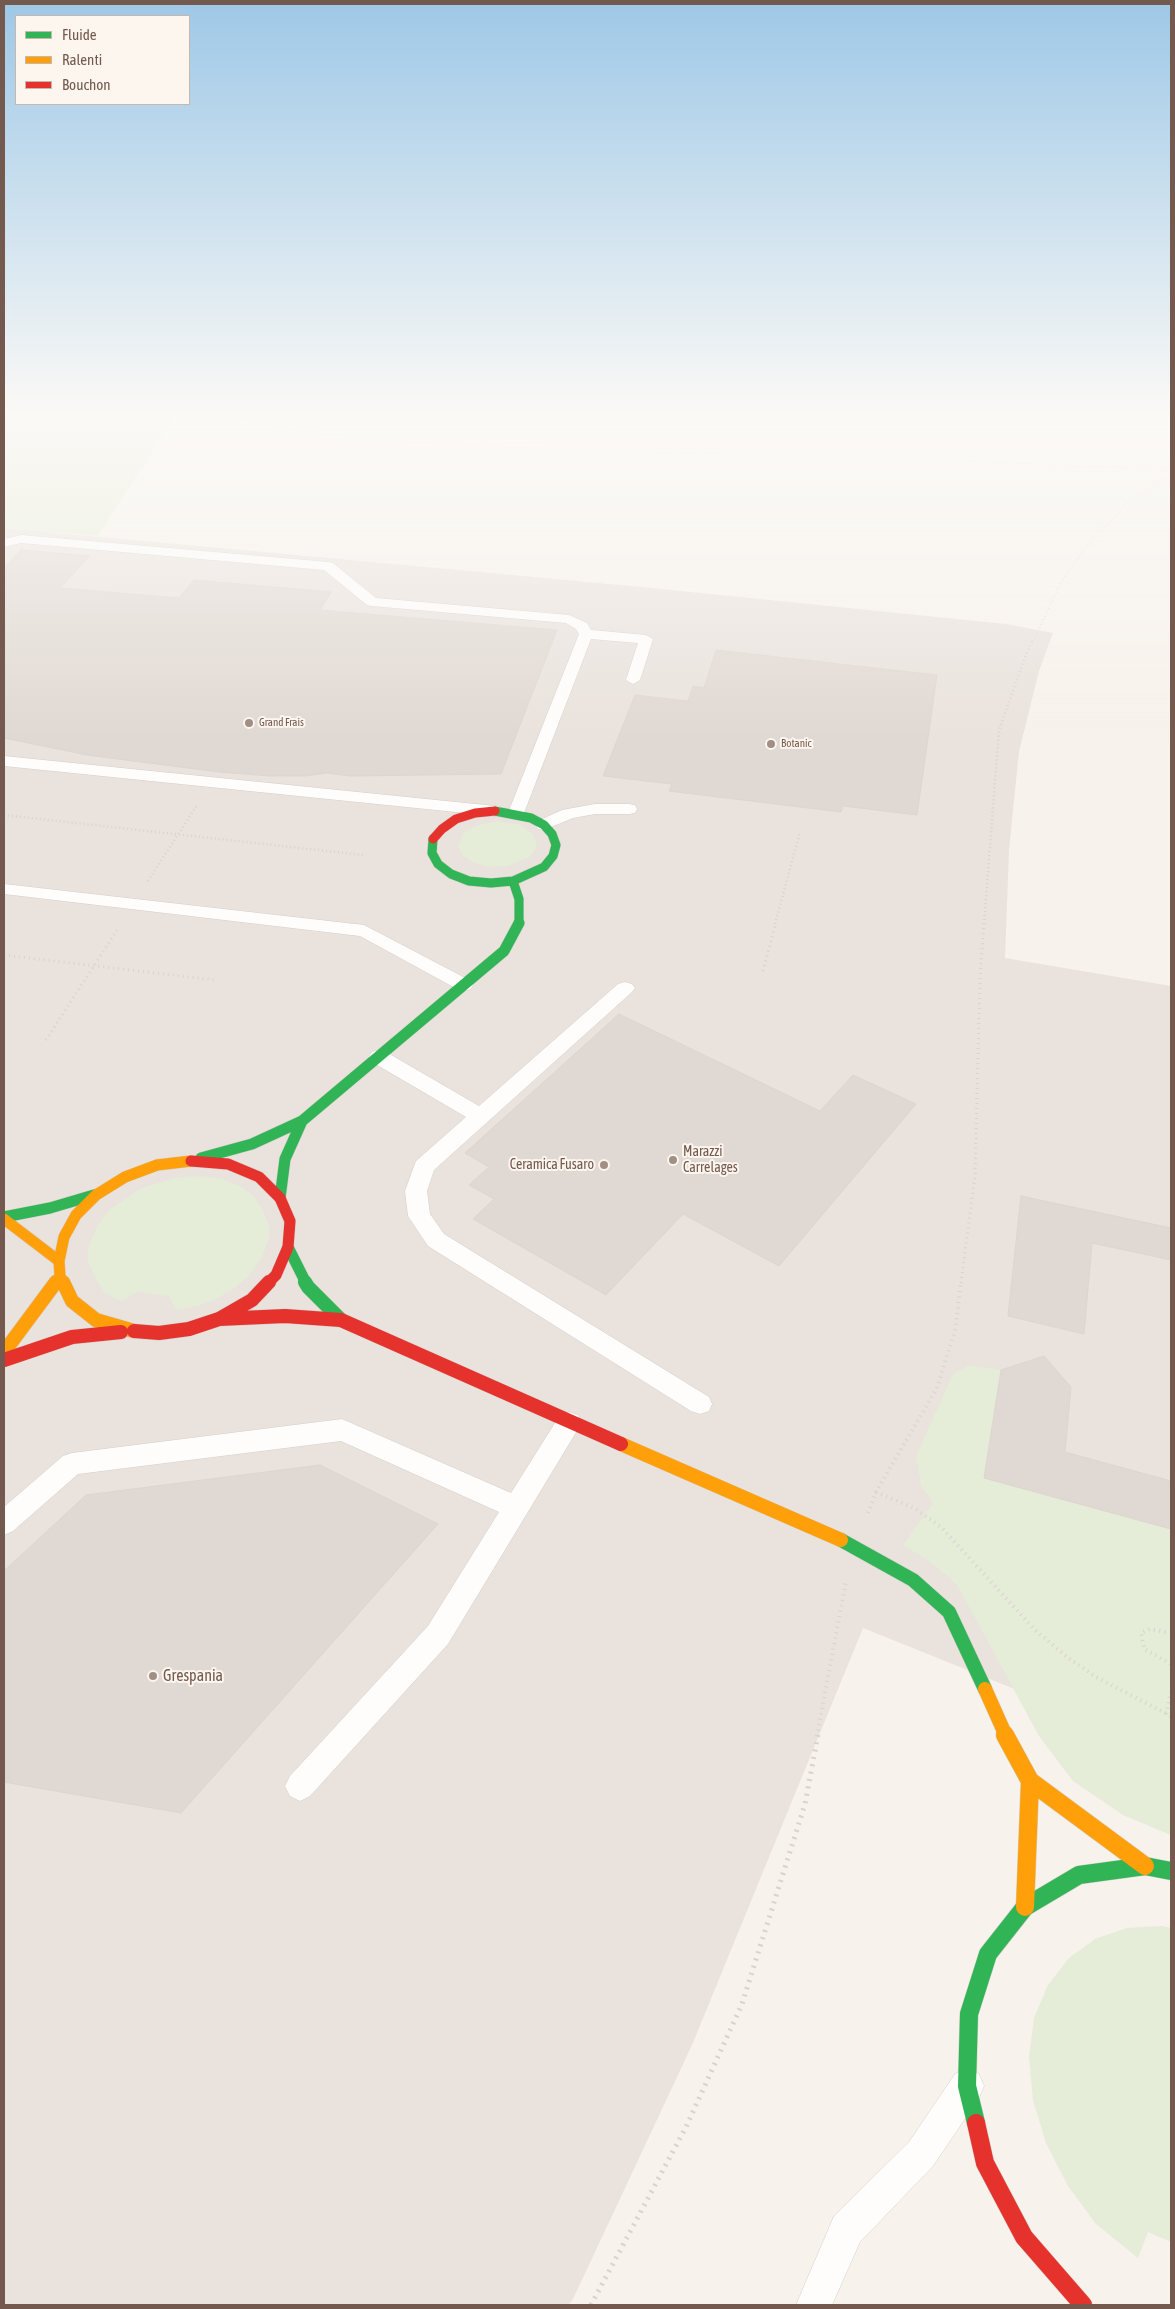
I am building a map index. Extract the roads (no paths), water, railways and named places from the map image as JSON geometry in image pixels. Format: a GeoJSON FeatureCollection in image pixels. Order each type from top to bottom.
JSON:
{"type":"FeatureCollection","features":[{"type":"Feature","properties":{"kind":"street"},"geometry":{"type":"LineString","coordinates":[[495,811],[516,813],[544,825],[552,834],[556,845],[553,856],[544,867],[530,875],[513,881],[491,883],[470,881],[451,874],[438,864],[432,853],[433,840],[442,829],[465,816],[495,811]]}},
{"type":"Feature","properties":{"kind":"street"},"geometry":{"type":"LineString","coordinates":[[128,1331],[96,1320],[72,1301],[60,1276],[59,1261],[64,1237],[76,1215],[96,1195],[125,1177],[157,1165],[192,1161],[252,1144],[302,1120],[504,951],[519,924],[518,899],[513,881]]}},
{"type":"Feature","properties":{"kind":"street"},"geometry":{"type":"LineString","coordinates":[[280,1198],[285,1159],[302,1120]]}},
{"type":"Feature","properties":{"kind":"street"},"geometry":{"type":"LineString","coordinates":[[4,1360],[72,1337],[128,1331],[159,1333],[189,1329],[219,1319],[252,1300],[276,1275],[288,1247],[290,1221],[280,1198],[259,1177],[228,1164],[192,1161]]}},
{"type":"Feature","properties":{"kind":"street"},"geometry":{"type":"LineString","coordinates":[[4,1218],[96,1195]]}},
{"type":"Feature","properties":{"kind":"street"},"geometry":{"type":"LineString","coordinates":[[4,1218],[59,1261]]}},
{"type":"Feature","properties":{"kind":"street"},"geometry":{"type":"LineString","coordinates":[[288,1247],[308,1286],[341,1320]]}},
{"type":"Feature","properties":{"kind":"street"},"geometry":{"type":"LineString","coordinates":[[4,1352],[60,1276]]}},
{"type":"Feature","properties":{"kind":"street"},"geometry":{"type":"LineString","coordinates":[[219,1319],[284,1316],[341,1320],[568,1422],[855,1546],[913,1580],[950,1612],[983,1683],[1000,1726],[1030,1782],[1145,1866]]}},
{"type":"Feature","properties":{"kind":"street"},"geometry":{"type":"LineString","coordinates":[[1025,1907],[1030,1782]]}},
{"type":"Feature","properties":{"kind":"street"},"geometry":{"type":"LineString","coordinates":[[1081,2305],[1024,2237],[985,2163],[967,2086],[969,2014],[988,1954],[1025,1907],[1079,1875],[1145,1866],[1171,1871]]}},
{"type":"Feature","properties":{"kind":"lane"},"geometry":{"type":"LineString","coordinates":[[4,543],[21,540],[328,566],[372,602],[569,619],[582,626],[586,634],[516,813]]}},
{"type":"Feature","properties":{"kind":"lane"},"geometry":{"type":"LineString","coordinates":[[586,634],[646,639],[633,680]]}},
{"type":"Feature","properties":{"kind":"lane"},"geometry":{"type":"LineString","coordinates":[[4,761],[495,811]]}},
{"type":"Feature","properties":{"kind":"lane"},"geometry":{"type":"LineString","coordinates":[[544,825],[568,814],[595,808],[629,809]]}},
{"type":"Feature","properties":{"kind":"lane"},"geometry":{"type":"LineString","coordinates":[[4,889],[364,931],[464,986]]}},
{"type":"Feature","properties":{"kind":"lane"},"geometry":{"type":"LineString","coordinates":[[625,988],[424,1166],[416,1190],[419,1216],[436,1240],[700,1404]]}},
{"type":"Feature","properties":{"kind":"lane"},"geometry":{"type":"LineString","coordinates":[[379,1056],[481,1116]]}},
{"type":"Feature","properties":{"kind":"lane"},"geometry":{"type":"LineString","coordinates":[[300,1786],[438,1636],[568,1422]]}},
{"type":"Feature","properties":{"kind":"lane"},"geometry":{"type":"LineString","coordinates":[[4,1523],[72,1464],[342,1430],[516,1507]]}},
{"type":"Feature","properties":{"kind":"lane"},"geometry":{"type":"LineString","coordinates":[[814,2305],[847,2230],[921,2154],[967,2086]]}},
{"type":"Feature","properties":{"kind":"place","name":"Grand Frais"},"geometry":{"type":"Point","coordinates":[249,723]}},
{"type":"Feature","properties":{"kind":"place","name":"Botanic"},"geometry":{"type":"Point","coordinates":[771,744]}},
{"type":"Feature","properties":{"kind":"place","name":"Marazzi Carrelages"},"geometry":{"type":"Point","coordinates":[673,1160]}},
{"type":"Feature","properties":{"kind":"place","name":"Ceramica Fusaro"},"geometry":{"type":"Point","coordinates":[604,1165]}},
{"type":"Feature","properties":{"kind":"place","name":"Grespania"},"geometry":{"type":"Point","coordinates":[153,1676]}}]}
